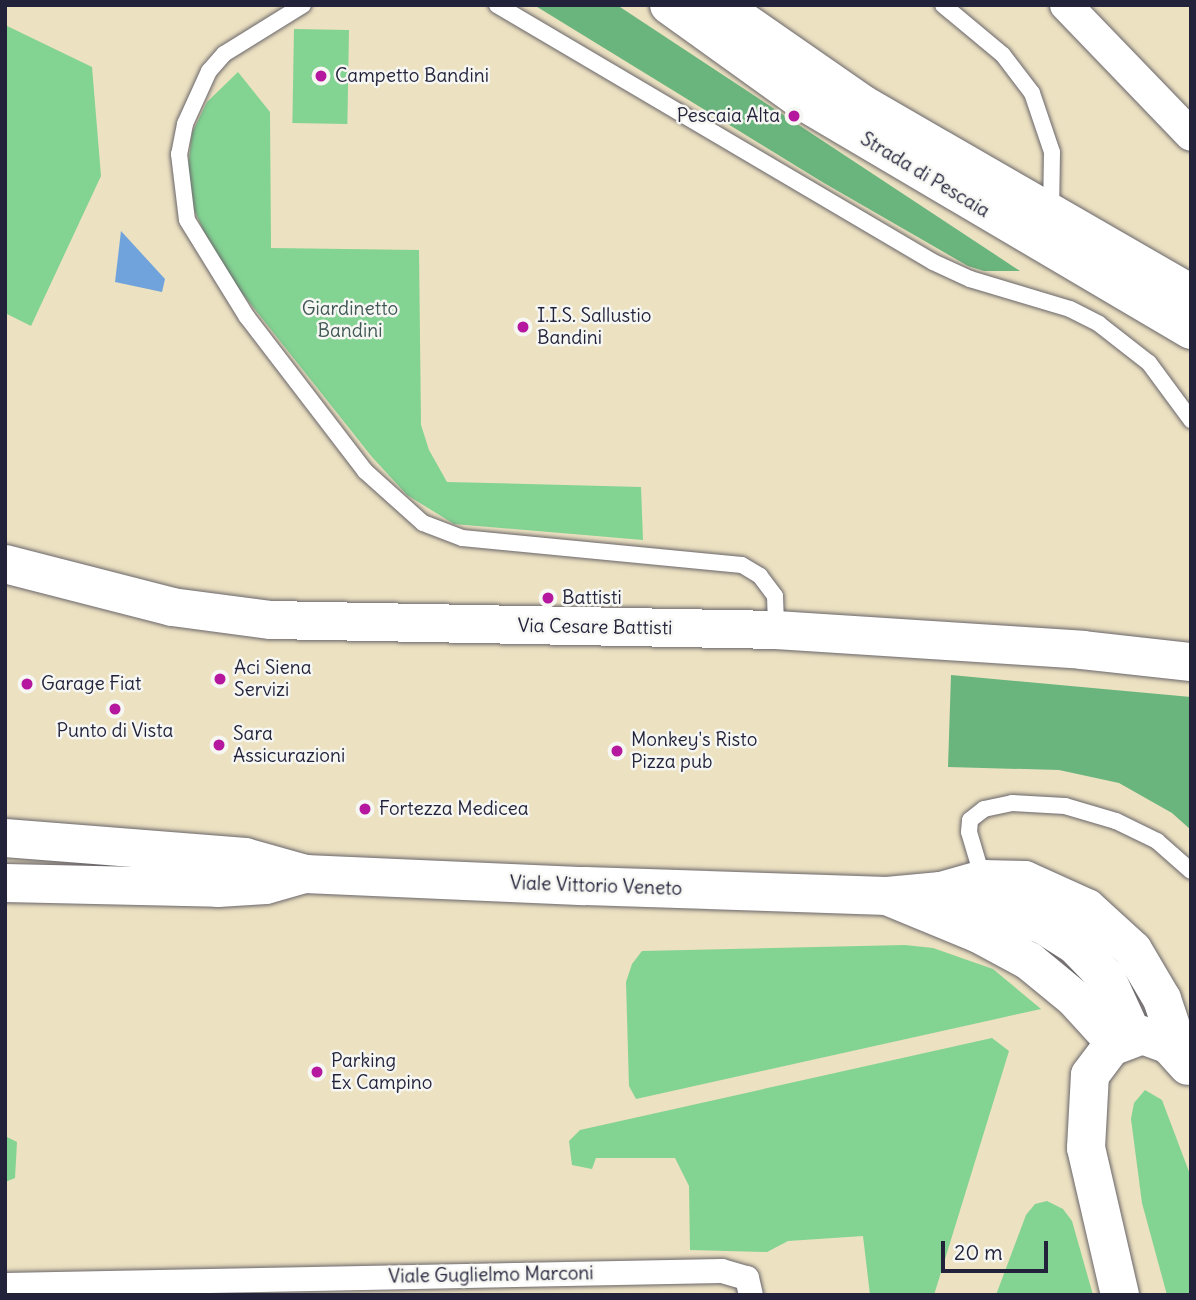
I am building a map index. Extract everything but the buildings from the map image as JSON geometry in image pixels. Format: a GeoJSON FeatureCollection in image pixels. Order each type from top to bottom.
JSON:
{"type":"FeatureCollection","features":[{"type":"Feature","properties":{"kind":"street","name":"Strada di Pescaia"},"geometry":{"type":"LineString","coordinates":[[669,5],[804,102],[1191,330]]}},
{"type":"Feature","properties":{"kind":"street","name":"Strada di Pescaia"},"geometry":{"type":"LineString","coordinates":[[720,5],[819,77],[1191,295]]}},
{"type":"Feature","properties":{"kind":"street"},"geometry":{"type":"LineString","coordinates":[[1066,5],[1191,135]]}},
{"type":"Feature","properties":{"kind":"street","name":"Via Cesare Battisti"},"geometry":{"type":"LineString","coordinates":[[5,564],[172,607],[271,620],[776,630],[906,636],[1191,662]]}},
{"type":"Feature","properties":{"kind":"street","name":"Viale Vittorio Veneto"},"geometry":{"type":"LineString","coordinates":[[5,838],[245,857],[305,874],[887,896],[941,891],[982,880],[1039,884],[1101,920],[1133,950],[1153,980],[1186,1063]]}},
{"type":"Feature","properties":{"kind":"street","name":"Viale Vittorio Veneto"},"geometry":{"type":"LineString","coordinates":[[5,883],[218,888],[266,885],[305,874]]}},
{"type":"Feature","properties":{"kind":"street","name":"Viale Vittorio Veneto"},"geometry":{"type":"LineString","coordinates":[[941,891],[1043,925],[1075,945],[1106,977],[1125,1040]]}},
{"type":"Feature","properties":{"kind":"street","name":"Viale Vittorio Veneto"},"geometry":{"type":"LineString","coordinates":[[887,896],[979,934],[1028,961],[1125,1040]]}},
{"type":"Feature","properties":{"kind":"street"},"geometry":{"type":"LineString","coordinates":[[1120,1295],[1086,1148],[1090,1075],[1125,1040],[1158,1038],[1186,1063]]}},
{"type":"Feature","properties":{"kind":"street","name":"Viale Guglielmo Marconi"},"geometry":{"type":"LineString","coordinates":[[5,1285],[722,1270],[747,1278],[751,1295]]}},
{"type":"Feature","properties":{"kind":"lane"},"geometry":{"type":"LineString","coordinates":[[303,5],[224,54],[209,71],[185,124],[179,154],[182,199],[194,235],[271,348],[365,471],[401,507],[436,531],[462,538],[742,565],[760,576],[775,596],[776,630]]}},
{"type":"Feature","properties":{"kind":"lane"},"geometry":{"type":"LineString","coordinates":[[497,5],[933,262],[970,279],[1070,309],[1099,324],[1149,363],[1191,420]]}},
{"type":"Feature","properties":{"kind":"lane"},"geometry":{"type":"LineString","coordinates":[[943,5],[1003,55],[1037,103],[1052,152],[1051,215]]}},
{"type":"Feature","properties":{"kind":"lane"},"geometry":{"type":"LineString","coordinates":[[982,880],[969,832],[970,820],[984,809],[1013,803],[1065,806],[1101,815],[1157,841],[1191,871]]}},
{"type":"Feature","properties":{"kind":"green space"},"geometry":{"type":"Polygon","coordinates":[[[534,5],[617,5],[1020,271],[984,271],[968,266],[824,183],[534,5]]]}},
{"type":"Feature","properties":{"kind":"green space"},"geometry":{"type":"Polygon","coordinates":[[[5,25],[92,67],[101,176],[31,326],[5,313],[5,25]]]}},
{"type":"Feature","properties":{"kind":"green space","name":"Campetto Bandini"},"geometry":{"type":"Polygon","coordinates":[[[294,29],[349,30],[347,124],[292,123],[294,29]]]}},
{"type":"Feature","properties":{"kind":"green space","name":"Giardinetto Bandini"},"geometry":{"type":"Polygon","coordinates":[[[238,72],[270,112],[271,248],[419,250],[421,425],[429,450],[447,482],[641,487],[643,540],[454,524],[407,495],[372,457],[218,263],[192,205],[187,177],[192,133],[207,102],[238,72]]]}},
{"type":"Feature","properties":{"kind":"green space"},"geometry":{"type":"Polygon","coordinates":[[[951,675],[1191,697],[1191,830],[1172,813],[1119,783],[1059,770],[948,767],[951,675]]]}},
{"type":"Feature","properties":{"kind":"green space"},"geometry":{"type":"Polygon","coordinates":[[[905,945],[933,948],[993,969],[1041,1009],[636,1099],[629,1086],[626,982],[632,964],[642,951],[905,945]]]}},
{"type":"Feature","properties":{"kind":"green space"},"geometry":{"type":"Polygon","coordinates":[[[992,1038],[1009,1051],[934,1295],[870,1295],[863,1236],[788,1241],[767,1252],[690,1250],[689,1186],[675,1158],[596,1158],[592,1169],[572,1165],[569,1141],[580,1130],[992,1038]]]}},
{"type":"Feature","properties":{"kind":"green space"},"geometry":{"type":"Polygon","coordinates":[[[1145,1090],[1162,1100],[1191,1177],[1191,1295],[1167,1295],[1142,1203],[1131,1119],[1134,1103],[1145,1090]]]}},
{"type":"Feature","properties":{"kind":"green space"},"geometry":{"type":"Polygon","coordinates":[[[5,1136],[17,1142],[15,1178],[5,1182],[5,1136]]]}},
{"type":"Feature","properties":{"kind":"green space"},"geometry":{"type":"Polygon","coordinates":[[[1047,1201],[1063,1209],[1072,1221],[1093,1295],[996,1295],[1026,1215],[1035,1204],[1047,1201]]]}},
{"type":"Feature","properties":{"kind":"water"},"geometry":{"type":"Polygon","coordinates":[[[121,231],[165,279],[162,292],[115,282],[121,231]]]}},
{"type":"Feature","properties":{"kind":"place","name":"Campetto Bandini"},"geometry":{"type":"Point","coordinates":[321,76]}},
{"type":"Feature","properties":{"kind":"place","name":"Pescaia Alta"},"geometry":{"type":"Point","coordinates":[794,116]}},
{"type":"Feature","properties":{"kind":"place","name":"I.I.S. Sallustio Bandini"},"geometry":{"type":"Point","coordinates":[523,327]}},
{"type":"Feature","properties":{"kind":"place","name":"Battisti"},"geometry":{"type":"Point","coordinates":[548,598]}},
{"type":"Feature","properties":{"kind":"place","name":"Aci Siena Servizi"},"geometry":{"type":"Point","coordinates":[220,679]}},
{"type":"Feature","properties":{"kind":"place","name":"Garage Fiat"},"geometry":{"type":"Point","coordinates":[27,684]}},
{"type":"Feature","properties":{"kind":"place","name":"Punto di Vista"},"geometry":{"type":"Point","coordinates":[115,709]}},
{"type":"Feature","properties":{"kind":"place","name":"Sara Assicurazioni"},"geometry":{"type":"Point","coordinates":[219,745]}},
{"type":"Feature","properties":{"kind":"place","name":"Monkey's Risto Pizza pub"},"geometry":{"type":"Point","coordinates":[617,751]}},
{"type":"Feature","properties":{"kind":"place","name":"Fortezza Medicea"},"geometry":{"type":"Point","coordinates":[365,809]}},
{"type":"Feature","properties":{"kind":"place","name":"Parking Ex Campino"},"geometry":{"type":"Point","coordinates":[317,1072]}}]}
